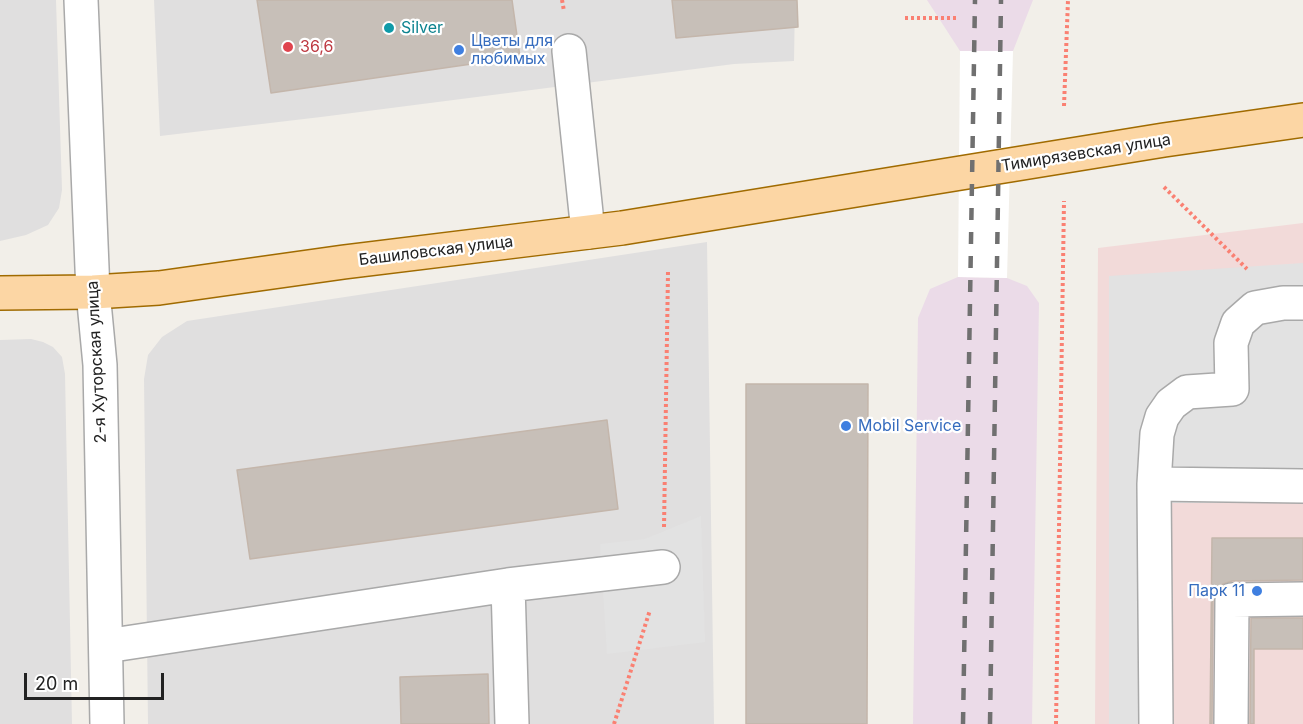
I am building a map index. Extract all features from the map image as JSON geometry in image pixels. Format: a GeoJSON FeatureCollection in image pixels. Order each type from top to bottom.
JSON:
{"type":"FeatureCollection","features":[{"type":"Feature","properties":{"kind":"main road","name":"Тимирязевская улица"},"geometry":{"type":"LineString","coordinates":[[869,188],[1303,120]]}},
{"type":"Feature","properties":{"kind":"main road","name":"Башиловская улица"},"geometry":{"type":"LineString","coordinates":[[0,293],[93,292],[159,288],[344,262],[588,232],[869,188]]}},
{"type":"Feature","properties":{"kind":"street","name":"2-я Хуторская улица"},"geometry":{"type":"LineString","coordinates":[[81,0],[93,292],[100,365],[107,724]]}},
{"type":"Feature","properties":{"kind":"street"},"geometry":{"type":"LineString","coordinates":[[569,51],[588,232]]}},
{"type":"Feature","properties":{"kind":"street"},"geometry":{"type":"LineString","coordinates":[[1156,724],[1154,484],[1158,434],[1162,417],[1171,404],[1187,392],[1232,389],[1231,343],[1239,323],[1255,308],[1293,303]]}},
{"type":"Feature","properties":{"kind":"street"},"geometry":{"type":"LineString","coordinates":[[1154,484],[1303,486]]}},
{"type":"Feature","properties":{"kind":"street"},"geometry":{"type":"LineString","coordinates":[[106,646],[508,585],[663,567]]}},
{"type":"Feature","properties":{"kind":"street"},"geometry":{"type":"LineString","coordinates":[[508,585],[512,724]]}},
{"type":"Feature","properties":{"kind":"street"},"geometry":{"type":"LineString","coordinates":[[1231,724],[1232,600],[1303,599]]}},
{"type":"Feature","properties":{"kind":"path"},"geometry":{"type":"LineString","coordinates":[[1064,106],[1068,0]]}},
{"type":"Feature","properties":{"kind":"path"},"geometry":{"type":"LineString","coordinates":[[905,18],[958,18]]}},
{"type":"Feature","properties":{"kind":"path"},"geometry":{"type":"LineString","coordinates":[[1164,187],[1293,303]]}},
{"type":"Feature","properties":{"kind":"path"},"geometry":{"type":"LineString","coordinates":[[1056,724],[1064,201]]}},
{"type":"Feature","properties":{"kind":"path"},"geometry":{"type":"LineString","coordinates":[[614,724],[663,567],[668,272]]}},
{"type":"Feature","properties":{"kind":"shaded area"},"geometry":{"type":"Polygon","coordinates":[[[0,0],[56,0],[62,190],[59,208],[48,225],[26,235],[0,241],[0,0]]]}},
{"type":"Feature","properties":{"kind":"shaded area"},"geometry":{"type":"Polygon","coordinates":[[[154,0],[795,0],[794,61],[734,64],[160,136],[154,0]]]}},
{"type":"Feature","properties":{"kind":"shaded area"},"geometry":{"type":"Polygon","coordinates":[[[927,0],[1033,0],[1013,51],[1000,52],[960,51],[927,0]]]}},
{"type":"Feature","properties":{"kind":"shaded area"},"geometry":{"type":"Polygon","coordinates":[[[1303,223],[1303,724],[1095,724],[1098,248],[1303,223]]]}},
{"type":"Feature","properties":{"kind":"shaded area"},"geometry":{"type":"Polygon","coordinates":[[[707,242],[714,724],[148,724],[144,379],[148,355],[162,337],[187,321],[707,242]]]}},
{"type":"Feature","properties":{"kind":"shaded area"},"geometry":{"type":"Polygon","coordinates":[[[1303,263],[1303,503],[1153,503],[1152,724],[1109,724],[1109,276],[1303,263]]]}},
{"type":"Feature","properties":{"kind":"shaded area"},"geometry":{"type":"Polygon","coordinates":[[[958,277],[1007,278],[1027,286],[1039,303],[1032,724],[913,724],[918,318],[930,289],[958,277]]]}},
{"type":"Feature","properties":{"kind":"shaded area"},"geometry":{"type":"Polygon","coordinates":[[[31,339],[53,347],[62,357],[65,374],[72,724],[0,724],[0,340],[31,339]]]}},
{"type":"Feature","properties":{"kind":"shaded area"},"geometry":{"type":"Polygon","coordinates":[[[701,516],[705,642],[607,654],[600,544],[645,539],[701,516]]]}},
{"type":"Feature","properties":{"kind":"pier"},"geometry":{"type":"Polygon","coordinates":[[[960,51],[1013,51],[1007,278],[958,277],[960,51]]]}},
{"type":"Feature","properties":{"kind":"building","name":"Silver"},"geometry":{"type":"Polygon","coordinates":[[[257,0],[512,0],[520,57],[271,93],[257,0]]]}},
{"type":"Feature","properties":{"kind":"building"},"geometry":{"type":"Polygon","coordinates":[[[672,0],[797,0],[798,27],[676,38],[672,0]]]}},
{"type":"Feature","properties":{"kind":"building"},"geometry":{"type":"Polygon","coordinates":[[[746,384],[868,384],[867,724],[746,724],[746,384]]]}},
{"type":"Feature","properties":{"kind":"building"},"geometry":{"type":"Polygon","coordinates":[[[607,420],[618,509],[250,559],[237,470],[607,420]]]}},
{"type":"Feature","properties":{"kind":"building"},"geometry":{"type":"Polygon","coordinates":[[[1212,538],[1303,538],[1303,580],[1232,581],[1216,590],[1213,600],[1212,724],[1210,724],[1212,538]]]}},
{"type":"Feature","properties":{"kind":"building"},"geometry":{"type":"Polygon","coordinates":[[[1251,618],[1303,618],[1303,649],[1254,649],[1254,724],[1250,724],[1251,618]]]}},
{"type":"Feature","properties":{"kind":"building"},"geometry":{"type":"Polygon","coordinates":[[[488,674],[489,724],[401,724],[400,677],[488,674]]]}},
{"type":"Feature","properties":{"kind":"railway"},"geometry":{"type":"LineString","coordinates":[[963,724],[975,0]]}},
{"type":"Feature","properties":{"kind":"railway"},"geometry":{"type":"LineString","coordinates":[[990,724],[1001,0]]}},
{"type":"Feature","properties":{"kind":"place","name":"Silver"},"geometry":{"type":"Point","coordinates":[389,28]}},
{"type":"Feature","properties":{"kind":"place","name":"36,6"},"geometry":{"type":"Point","coordinates":[288,47]}},
{"type":"Feature","properties":{"kind":"place","name":"Цветы для любимых"},"geometry":{"type":"Point","coordinates":[459,50]}},
{"type":"Feature","properties":{"kind":"place","name":"Mobil Service"},"geometry":{"type":"Point","coordinates":[846,426]}},
{"type":"Feature","properties":{"kind":"place","name":"Парк 11"},"geometry":{"type":"Point","coordinates":[1257,591]}}]}
